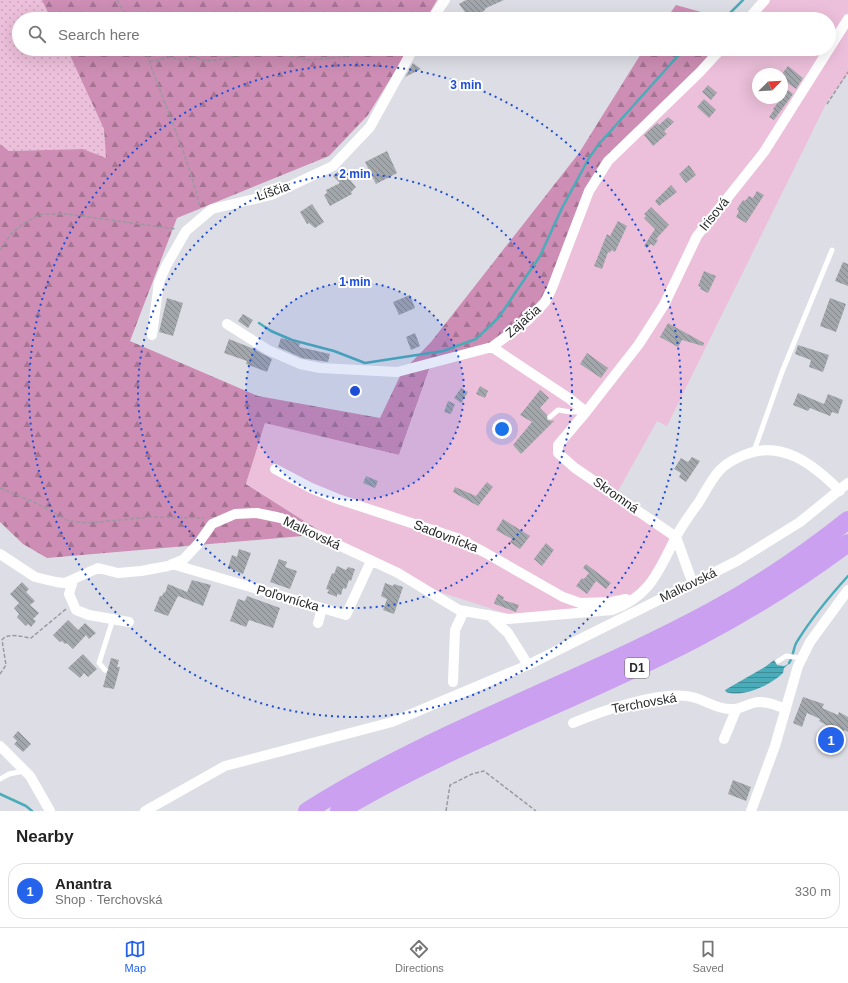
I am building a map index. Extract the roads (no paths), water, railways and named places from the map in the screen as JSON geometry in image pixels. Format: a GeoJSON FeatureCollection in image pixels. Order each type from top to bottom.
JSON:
{"type":"FeatureCollection","features":[{"type":"Feature","properties":{"kind":"highway","name":"D1"},"geometry":{"type":"LineString","coordinates":[[307,811],[392,762],[473,722],[646,645],[713,610],[784,567],[848,520]]}},
{"type":"Feature","properties":{"kind":"highway","name":"D1"},"geometry":{"type":"LineString","coordinates":[[339,811],[413,770],[695,639],[773,595],[848,542]]}},
{"type":"Feature","properties":{"kind":"street"},"geometry":{"type":"LineString","coordinates":[[436,12],[444,0]]}},
{"type":"Feature","properties":{"kind":"street"},"geometry":{"type":"LineString","coordinates":[[754,12],[765,0]]}},
{"type":"Feature","properties":{"kind":"street","name":"Irisová"},"geometry":{"type":"LineString","coordinates":[[836,38],[848,19]]}},
{"type":"Feature","properties":{"kind":"street","name":"Líščia"},"geometry":{"type":"LineString","coordinates":[[152,335],[159,282],[166,266],[186,231],[212,209],[271,195],[333,166],[370,127],[410,56]]}},
{"type":"Feature","properties":{"kind":"street","name":"Zajačia"},"geometry":{"type":"LineString","coordinates":[[227,324],[268,350],[300,364],[320,368],[397,372],[492,347],[528,320],[545,302],[552,288],[589,191],[608,160],[700,72],[715,56]]}},
{"type":"Feature","properties":{"kind":"street","name":"Irisová"},"geometry":{"type":"LineString","coordinates":[[586,412],[639,344],[664,305],[697,236],[764,152],[825,56]]}},
{"type":"Feature","properties":{"kind":"street"},"geometry":{"type":"LineString","coordinates":[[492,347],[570,399],[586,412]]}},
{"type":"Feature","properties":{"kind":"street","name":"Skromná"},"geometry":{"type":"LineString","coordinates":[[586,412],[558,445],[558,453],[575,468],[676,537]]}},
{"type":"Feature","properties":{"kind":"street","name":"Malkovská"},"geometry":{"type":"LineString","coordinates":[[0,554],[14,565],[35,577],[66,583],[98,568],[118,573],[141,571],[172,564],[184,559],[198,544],[212,524],[236,514],[257,513],[282,518],[398,574],[459,610],[508,618],[612,610],[624,605],[638,596],[655,577],[666,559],[676,537],[718,472],[731,460],[754,451],[769,449],[793,455],[819,470],[840,491]]}},
{"type":"Feature","properties":{"kind":"street","name":"Sadovnícka"},"geometry":{"type":"LineString","coordinates":[[275,469],[338,499],[457,538],[563,597],[580,603],[610,602],[638,596]]}},
{"type":"Feature","properties":{"kind":"street","name":"Malkovská"},"geometry":{"type":"LineString","coordinates":[[145,811],[225,766],[392,722],[528,665],[737,561],[800,522],[848,483]]}},
{"type":"Feature","properties":{"kind":"street"},"geometry":{"type":"LineString","coordinates":[[676,537],[693,584]]}},
{"type":"Feature","properties":{"kind":"street","name":"Poľovnícka"},"geometry":{"type":"LineString","coordinates":[[172,564],[346,615],[371,561]]}},
{"type":"Feature","properties":{"kind":"street"},"geometry":{"type":"LineString","coordinates":[[73,580],[69,594],[72,604],[76,610],[82,613],[130,622]]}},
{"type":"Feature","properties":{"kind":"street"},"geometry":{"type":"LineString","coordinates":[[751,811],[775,746],[799,658],[848,590]]}},
{"type":"Feature","properties":{"kind":"street"},"geometry":{"type":"LineString","coordinates":[[318,623],[322,608]]}},
{"type":"Feature","properties":{"kind":"street"},"geometry":{"type":"LineString","coordinates":[[453,682],[455,630],[464,611]]}},
{"type":"Feature","properties":{"kind":"street"},"geometry":{"type":"LineString","coordinates":[[488,615],[508,633],[528,665]]}},
{"type":"Feature","properties":{"kind":"street","name":"Terchovská"},"geometry":{"type":"LineString","coordinates":[[573,723],[612,708],[675,696],[692,697],[714,706],[736,710]]}},
{"type":"Feature","properties":{"kind":"street"},"geometry":{"type":"LineString","coordinates":[[724,739],[736,710],[754,703],[769,703],[786,708]]}},
{"type":"Feature","properties":{"kind":"street"},"geometry":{"type":"LineString","coordinates":[[0,746],[30,776],[50,811]]}},
{"type":"Feature","properties":{"kind":"lane"},"geometry":{"type":"LineString","coordinates":[[754,451],[782,372],[832,250]]}},
{"type":"Feature","properties":{"kind":"lane"},"geometry":{"type":"LineString","coordinates":[[550,417],[558,410],[586,412]]}},
{"type":"Feature","properties":{"kind":"lane"},"geometry":{"type":"LineString","coordinates":[[105,670],[99,663],[113,619]]}},
{"type":"Feature","properties":{"kind":"lane"},"geometry":{"type":"LineString","coordinates":[[778,661],[786,656],[799,658]]}},
{"type":"Feature","properties":{"kind":"lane"},"geometry":{"type":"LineString","coordinates":[[0,779],[9,774],[24,771]]}},
{"type":"Feature","properties":{"kind":"water"},"geometry":{"type":"Polygon","coordinates":[[[774,660],[777,665],[784,666],[790,663],[784,668],[783,673],[778,678],[764,686],[748,692],[726,692],[725,690],[765,667],[774,660]]]}},
{"type":"Feature","properties":{"kind":"waterway"},"geometry":{"type":"LineString","coordinates":[[731,12],[743,0]]}},
{"type":"Feature","properties":{"kind":"waterway"},"geometry":{"type":"LineString","coordinates":[[259,323],[271,331],[292,340],[334,351],[365,363],[443,351],[476,339],[499,317],[540,256],[562,208],[589,158],[599,144],[678,56]]}},
{"type":"Feature","properties":{"kind":"waterway"},"geometry":{"type":"LineString","coordinates":[[789,663],[796,642],[834,591],[848,576]]}},
{"type":"Feature","properties":{"kind":"waterway"},"geometry":{"type":"LineString","coordinates":[[0,794],[26,806],[32,811]]}},
{"type":"Feature","properties":{"kind":"place","name":"Anantra"},"geometry":{"type":"Point","coordinates":[831,740]}}]}
